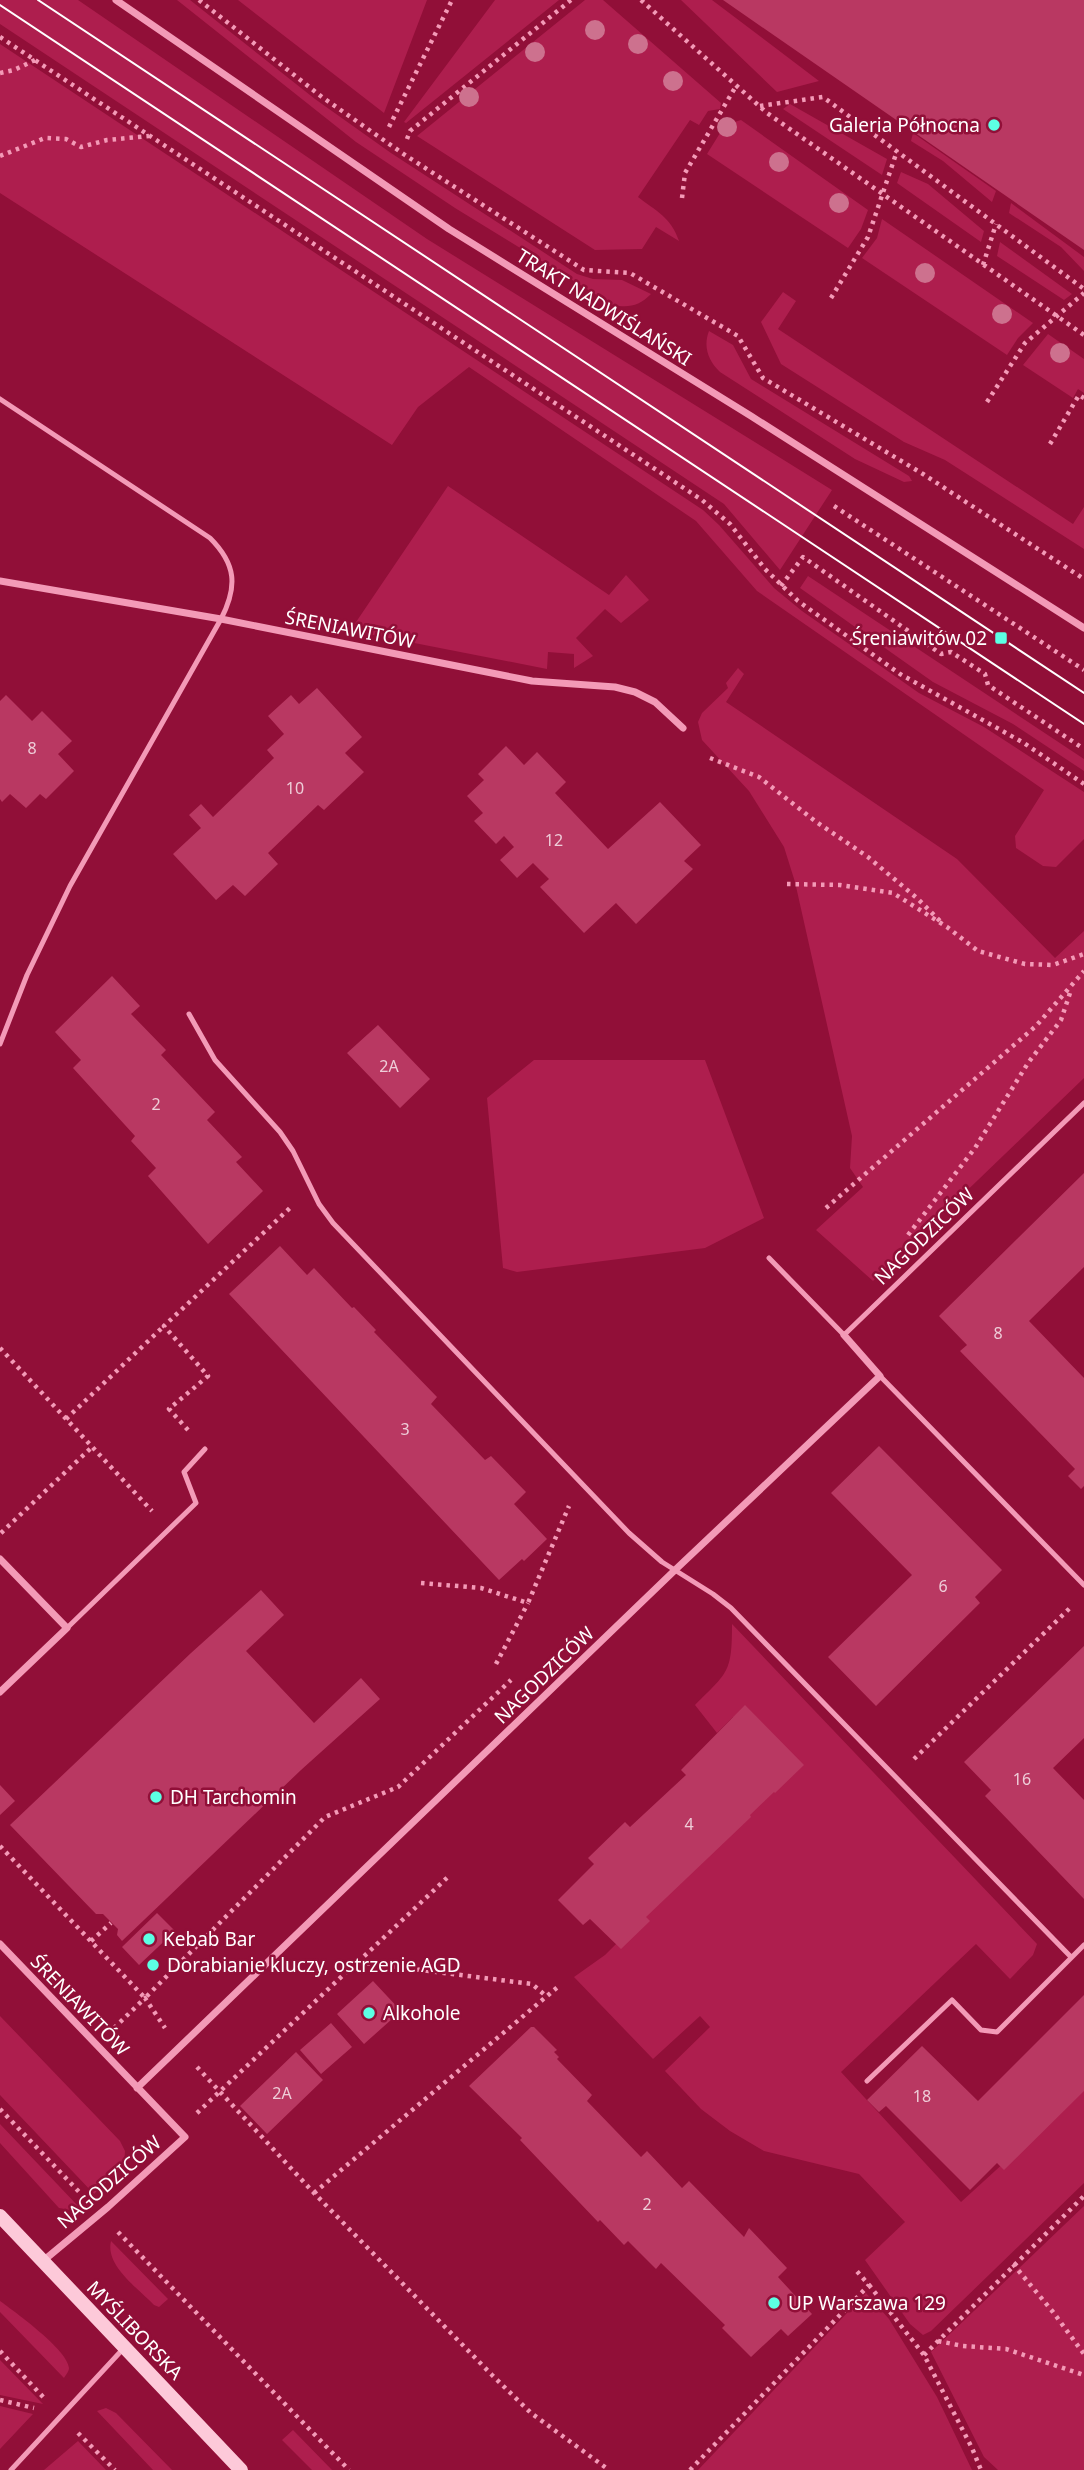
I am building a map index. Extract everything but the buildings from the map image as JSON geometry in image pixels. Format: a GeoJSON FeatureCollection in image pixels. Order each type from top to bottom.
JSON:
{"type":"FeatureCollection","features":[{"type":"Feature","properties":{"kind":"street","name":"TRAKT NADWIŚLAŃSKI"},"geometry":{"type":"LineString","coordinates":[[116,0],[449,229],[751,416],[1084,628]]}},
{"type":"Feature","properties":{"kind":"street","name":"ŚRENIAWITÓW"},"geometry":{"type":"LineString","coordinates":[[0,581],[221,619],[532,681],[615,687],[635,692],[655,702],[682,728]]}},
{"type":"Feature","properties":{"kind":"street"},"geometry":{"type":"LineString","coordinates":[[844,1335],[880,1376]]}},
{"type":"Feature","properties":{"kind":"street","name":"NAGODZICÓW"},"geometry":{"type":"LineString","coordinates":[[43,2261],[185,2137],[137,2088],[880,1376]]}},
{"type":"Feature","properties":{"kind":"street"},"geometry":{"type":"LineString","coordinates":[[0,1559],[67,1628],[0,1692]]}},
{"type":"Feature","properties":{"kind":"street","name":"ŚRENIAWITÓW"},"geometry":{"type":"LineString","coordinates":[[0,1944],[137,2088]]}},
{"type":"Feature","properties":{"kind":"street","name":"MYŚLIBORSKA"},"geometry":{"type":"LineString","coordinates":[[0,2216],[241,2470]]}},
{"type":"Feature","properties":{"kind":"lane"},"geometry":{"type":"LineString","coordinates":[[0,399],[215,543],[228,561],[233,590],[221,619],[70,886],[27,975],[0,1044]]}},
{"type":"Feature","properties":{"kind":"lane"},"geometry":{"type":"LineString","coordinates":[[188,1014],[215,1060],[280,1132],[333,1223],[579,1482],[651,1553],[731,1608],[1072,1957]]}},
{"type":"Feature","properties":{"kind":"lane","name":"NAGODZICÓW"},"geometry":{"type":"LineString","coordinates":[[844,1335],[1084,1103]]}},
{"type":"Feature","properties":{"kind":"lane"},"geometry":{"type":"LineString","coordinates":[[769,1258],[844,1335]]}},
{"type":"Feature","properties":{"kind":"lane"},"geometry":{"type":"LineString","coordinates":[[880,1376],[1084,1585]]}},
{"type":"Feature","properties":{"kind":"lane"},"geometry":{"type":"LineString","coordinates":[[67,1628],[196,1503],[184,1472],[205,1449]]}},
{"type":"Feature","properties":{"kind":"lane"},"geometry":{"type":"LineString","coordinates":[[867,2081],[952,2000],[981,2030],[997,2032],[1084,1945]]}},
{"type":"Feature","properties":{"kind":"lane"},"geometry":{"type":"LineString","coordinates":[[11,2470],[125,2347]]}},
{"type":"Feature","properties":{"kind":"path"},"geometry":{"type":"LineString","coordinates":[[199,0],[322,97],[416,162],[584,270],[630,273],[738,336],[763,378],[923,474],[1084,579]]}},
{"type":"Feature","properties":{"kind":"path"},"geometry":{"type":"LineString","coordinates":[[389,127],[452,0]]}},
{"type":"Feature","properties":{"kind":"path"},"geometry":{"type":"LineString","coordinates":[[407,139],[410,131],[571,0]]}},
{"type":"Feature","properties":{"kind":"path"},"geometry":{"type":"LineString","coordinates":[[641,0],[759,106],[1084,335]]}},
{"type":"Feature","properties":{"kind":"path"},"geometry":{"type":"LineString","coordinates":[[0,37],[702,500],[735,530],[781,586],[798,601],[900,674],[1024,743],[1084,784]]}},
{"type":"Feature","properties":{"kind":"path"},"geometry":{"type":"LineString","coordinates":[[0,73],[35,60]]}},
{"type":"Feature","properties":{"kind":"path"},"geometry":{"type":"LineString","coordinates":[[682,198],[685,173],[736,86]]}},
{"type":"Feature","properties":{"kind":"path"},"geometry":{"type":"LineString","coordinates":[[759,106],[823,97],[1084,291],[1025,343],[987,402]]}},
{"type":"Feature","properties":{"kind":"path"},"geometry":{"type":"LineString","coordinates":[[0,156],[45,138],[66,139],[80,147],[107,140],[149,136]]}},
{"type":"Feature","properties":{"kind":"path"},"geometry":{"type":"LineString","coordinates":[[831,298],[868,237],[897,151]]}},
{"type":"Feature","properties":{"kind":"path"},"geometry":{"type":"LineString","coordinates":[[983,265],[996,225]]}},
{"type":"Feature","properties":{"kind":"path"},"geometry":{"type":"LineString","coordinates":[[1050,444],[1079,395],[1084,398]]}},
{"type":"Feature","properties":{"kind":"path"},"geometry":{"type":"LineString","coordinates":[[834,506],[1084,670]]}},
{"type":"Feature","properties":{"kind":"path"},"geometry":{"type":"LineString","coordinates":[[781,586],[803,556],[941,654],[951,652],[985,674],[988,685],[1084,749]]}},
{"type":"Feature","properties":{"kind":"path"},"geometry":{"type":"LineString","coordinates":[[710,758],[759,777],[815,821],[868,857],[947,927]]}},
{"type":"Feature","properties":{"kind":"path"},"geometry":{"type":"LineString","coordinates":[[787,884],[840,885],[892,893],[947,927],[978,951],[1026,964],[1053,965],[1084,954]]}},
{"type":"Feature","properties":{"kind":"path"},"geometry":{"type":"LineString","coordinates":[[826,1208],[1036,1026],[1084,971]]}},
{"type":"Feature","properties":{"kind":"path"},"geometry":{"type":"LineString","coordinates":[[902,1243],[975,1149],[1028,1063],[1061,1020],[1071,988]]}},
{"type":"Feature","properties":{"kind":"path"},"geometry":{"type":"LineString","coordinates":[[66,1419],[311,1188]]}},
{"type":"Feature","properties":{"kind":"path"},"geometry":{"type":"LineString","coordinates":[[164,1326],[208,1376],[169,1409],[205,1449]]}},
{"type":"Feature","properties":{"kind":"path"},"geometry":{"type":"LineString","coordinates":[[0,1348],[151,1510]]}},
{"type":"Feature","properties":{"kind":"path"},"geometry":{"type":"LineString","coordinates":[[0,1534],[92,1447]]}},
{"type":"Feature","properties":{"kind":"path"},"geometry":{"type":"LineString","coordinates":[[496,1664],[528,1603],[579,1482]]}},
{"type":"Feature","properties":{"kind":"path"},"geometry":{"type":"LineString","coordinates":[[421,1583],[481,1588],[528,1603]]}},
{"type":"Feature","properties":{"kind":"path"},"geometry":{"type":"LineString","coordinates":[[896,1777],[1074,1603]]}},
{"type":"Feature","properties":{"kind":"path"},"geometry":{"type":"LineString","coordinates":[[95,2045],[325,1817],[398,1787],[511,1680]]}},
{"type":"Feature","properties":{"kind":"path"},"geometry":{"type":"LineString","coordinates":[[0,1846],[145,1998],[178,2048],[314,2193],[531,2413],[609,2470]]}},
{"type":"Feature","properties":{"kind":"path"},"geometry":{"type":"LineString","coordinates":[[178,2130],[221,2093],[450,1875]]}},
{"type":"Feature","properties":{"kind":"path"},"geometry":{"type":"LineString","coordinates":[[91,1941],[111,1923]]}},
{"type":"Feature","properties":{"kind":"path"},"geometry":{"type":"LineString","coordinates":[[357,1962],[531,1984],[546,1996]]}},
{"type":"Feature","properties":{"kind":"path"},"geometry":{"type":"LineString","coordinates":[[314,2193],[560,1985]]}},
{"type":"Feature","properties":{"kind":"path"},"geometry":{"type":"LineString","coordinates":[[0,2109],[349,2470]]}},
{"type":"Feature","properties":{"kind":"path"},"geometry":{"type":"LineString","coordinates":[[924,2355],[1084,2196]]}},
{"type":"Feature","properties":{"kind":"path"},"geometry":{"type":"LineString","coordinates":[[1013,2264],[1084,2354]]}},
{"type":"Feature","properties":{"kind":"path"},"geometry":{"type":"LineString","coordinates":[[855,2269],[924,2355],[981,2470]]}},
{"type":"Feature","properties":{"kind":"path"},"geometry":{"type":"LineString","coordinates":[[690,2470],[869,2285]]}},
{"type":"Feature","properties":{"kind":"path"},"geometry":{"type":"LineString","coordinates":[[938,2341],[963,2346],[1006,2348],[1084,2375]]}},
{"type":"Feature","properties":{"kind":"shaded area"},"geometry":{"type":"Polygon","coordinates":[[[0,0],[78,0],[427,239],[832,490],[780,570],[724,504],[0,24],[0,0]]]}},
{"type":"Feature","properties":{"kind":"shaded area"},"geometry":{"type":"Polygon","coordinates":[[[177,0],[190,0],[315,99],[391,153],[577,274],[593,279],[622,280],[651,294],[634,305],[613,305],[455,208],[356,142],[177,0]]]}},
{"type":"Feature","properties":{"kind":"shaded area"},"geometry":{"type":"Polygon","coordinates":[[[238,0],[427,0],[384,113],[238,0]]]}},
{"type":"Feature","properties":{"kind":"shaded area"},"geometry":{"type":"Polygon","coordinates":[[[495,0],[559,0],[404,122],[495,0]]]}},
{"type":"Feature","properties":{"kind":"shaded area"},"geometry":{"type":"Polygon","coordinates":[[[585,0],[603,0],[721,103],[720,109],[708,111],[699,125],[690,120],[638,197],[667,220],[679,241],[656,227],[642,249],[595,250],[417,136],[585,0]]]}},
{"type":"Feature","properties":{"kind":"shaded area"},"geometry":{"type":"Polygon","coordinates":[[[681,0],[712,0],[819,81],[777,92],[681,0]]]}},
{"type":"Feature","properties":{"kind":"shaded area"},"geometry":{"type":"Polygon","coordinates":[[[0,44],[703,510],[774,588],[802,611],[919,693],[984,727],[1084,792],[1084,839],[1056,867],[1043,866],[1016,848],[1015,836],[1044,790],[757,591],[696,521],[469,367],[418,407],[392,445],[0,193],[0,44]]]}},
{"type":"Feature","properties":{"kind":"shaded area"},"geometry":{"type":"Polygon","coordinates":[[[790,104],[887,159],[882,175],[783,109],[790,104]]]}},
{"type":"Feature","properties":{"kind":"shaded area"},"geometry":{"type":"Polygon","coordinates":[[[741,120],[868,210],[861,229],[848,248],[707,154],[725,125],[741,120]]]}},
{"type":"Feature","properties":{"kind":"shaded area"},"geometry":{"type":"Polygon","coordinates":[[[913,133],[996,191],[992,202],[943,161],[911,141],[913,133]]]}},
{"type":"Feature","properties":{"kind":"shaded area"},"geometry":{"type":"Polygon","coordinates":[[[901,172],[928,184],[984,231],[981,242],[897,183],[901,172]]]}},
{"type":"Feature","properties":{"kind":"shaded area"},"geometry":{"type":"Polygon","coordinates":[[[1011,203],[1084,257],[1084,271],[1061,247],[1009,213],[1011,203]]]}},
{"type":"Feature","properties":{"kind":"shaded area"},"geometry":{"type":"Polygon","coordinates":[[[882,219],[1033,323],[1018,338],[1007,355],[862,258],[877,238],[882,219]]]}},
{"type":"Feature","properties":{"kind":"shaded area"},"geometry":{"type":"Polygon","coordinates":[[[1000,242],[1072,294],[1064,300],[997,256],[1000,242]]]}},
{"type":"Feature","properties":{"kind":"shaded area"},"geometry":{"type":"Polygon","coordinates":[[[783,292],[796,301],[778,329],[1073,524],[1084,507],[1084,549],[945,460],[904,442],[781,364],[761,322],[783,292]]]}},
{"type":"Feature","properties":{"kind":"shaded area"},"geometry":{"type":"Polygon","coordinates":[[[709,331],[733,345],[751,379],[909,476],[912,481],[904,482],[855,459],[720,372],[708,353],[706,342],[709,331]]]}},
{"type":"Feature","properties":{"kind":"shaded area"},"geometry":{"type":"Polygon","coordinates":[[[1048,334],[1084,359],[1084,393],[1078,389],[1073,398],[1023,365],[1048,334]]]}},
{"type":"Feature","properties":{"kind":"shaded area"},"geometry":{"type":"Polygon","coordinates":[[[448,486],[609,595],[626,575],[649,600],[621,623],[605,609],[576,638],[593,656],[574,668],[574,654],[548,652],[547,669],[353,631],[352,628],[448,486]]]}},
{"type":"Feature","properties":{"kind":"shaded area"},"geometry":{"type":"Polygon","coordinates":[[[808,576],[1084,759],[1084,771],[1013,724],[933,682],[800,588],[808,576]]]}},
{"type":"Feature","properties":{"kind":"shaded area"},"geometry":{"type":"Polygon","coordinates":[[[738,668],[744,674],[726,702],[957,859],[1055,958],[1084,931],[1084,1078],[873,1281],[816,1230],[863,1187],[850,1168],[852,1136],[795,882],[784,847],[749,791],[702,740],[698,722],[702,713],[728,688],[726,683],[738,668]]]}},
{"type":"Feature","properties":{"kind":"shaded area"},"geometry":{"type":"Polygon","coordinates":[[[534,1060],[705,1060],[764,1218],[705,1248],[517,1272],[503,1268],[487,1098],[534,1060]]]}},
{"type":"Feature","properties":{"kind":"shaded area"},"geometry":{"type":"Polygon","coordinates":[[[732,1624],[1037,1944],[1033,1955],[1010,1979],[976,1944],[841,2072],[961,2202],[1084,2090],[1084,2183],[931,2331],[923,2335],[910,2324],[865,2260],[905,2222],[859,2174],[764,2151],[730,2131],[701,2109],[665,2071],[710,2027],[700,2016],[653,2059],[574,1977],[605,1955],[788,1773],[733,1717],[717,1733],[695,1705],[726,1670],[731,1653],[732,1624]]]}},
{"type":"Feature","properties":{"kind":"shaded area"},"geometry":{"type":"Polygon","coordinates":[[[0,2016],[120,2141],[125,2151],[124,2164],[94,2194],[0,2095],[0,2016]]]}},
{"type":"Feature","properties":{"kind":"shaded area"},"geometry":{"type":"Polygon","coordinates":[[[0,2124],[78,2206],[71,2210],[59,2208],[0,2143],[0,2124]]]}},
{"type":"Feature","properties":{"kind":"shaded area"},"geometry":{"type":"Polygon","coordinates":[[[1084,2206],[1084,2470],[998,2470],[984,2457],[931,2352],[1084,2206]]]}},
{"type":"Feature","properties":{"kind":"shaded area"},"geometry":{"type":"Polygon","coordinates":[[[111,2241],[168,2299],[159,2307],[118,2268],[110,2250],[111,2241]]]}},
{"type":"Feature","properties":{"kind":"shaded area"},"geometry":{"type":"Polygon","coordinates":[[[866,2293],[889,2319],[937,2397],[972,2470],[698,2470],[866,2293]]]}},
{"type":"Feature","properties":{"kind":"shaded area"},"geometry":{"type":"Polygon","coordinates":[[[0,2301],[60,2351],[69,2368],[64,2378],[0,2312],[0,2301]]]}},
{"type":"Feature","properties":{"kind":"shaded area"},"geometry":{"type":"Polygon","coordinates":[[[0,2360],[43,2404],[0,2395],[0,2360]]]}},
{"type":"Feature","properties":{"kind":"shaded area"},"geometry":{"type":"Polygon","coordinates":[[[0,2406],[33,2414],[0,2449],[0,2406]]]}},
{"type":"Feature","properties":{"kind":"shaded area"},"geometry":{"type":"Polygon","coordinates":[[[106,2408],[116,2413],[172,2470],[153,2470],[97,2411],[106,2408]]]}},
{"type":"Feature","properties":{"kind":"shaded area"},"geometry":{"type":"Polygon","coordinates":[[[293,2430],[332,2470],[312,2470],[282,2440],[293,2430]]]}},
{"type":"Feature","properties":{"kind":"shaded area"},"geometry":{"type":"Polygon","coordinates":[[[78,2441],[106,2470],[44,2470],[78,2441]]]}},
{"type":"Feature","properties":{"kind":"tram line"},"geometry":{"type":"LineString","coordinates":[[38,0],[1084,693]]}},
{"type":"Feature","properties":{"kind":"tram line"},"geometry":{"type":"LineString","coordinates":[[0,5],[1084,724]]}},
{"type":"Feature","properties":{"kind":"place","name":"Galeria Północna"},"geometry":{"type":"Point","coordinates":[994,125]}},
{"type":"Feature","properties":{"kind":"place","name":"Śreniawitów 02"},"geometry":{"type":"Point","coordinates":[1001,638]}},
{"type":"Feature","properties":{"kind":"place","name":"DH Tarchomin"},"geometry":{"type":"Point","coordinates":[156,1797]}},
{"type":"Feature","properties":{"kind":"place","name":"Kebab Bar"},"geometry":{"type":"Point","coordinates":[149,1939]}},
{"type":"Feature","properties":{"kind":"place","name":"Dorabianie kluczy, ostrzenie AGD"},"geometry":{"type":"Point","coordinates":[153,1965]}},
{"type":"Feature","properties":{"kind":"place","name":"Alkohole"},"geometry":{"type":"Point","coordinates":[369,2013]}},
{"type":"Feature","properties":{"kind":"place","name":"UP Warszawa 129"},"geometry":{"type":"Point","coordinates":[774,2303]}}]}
